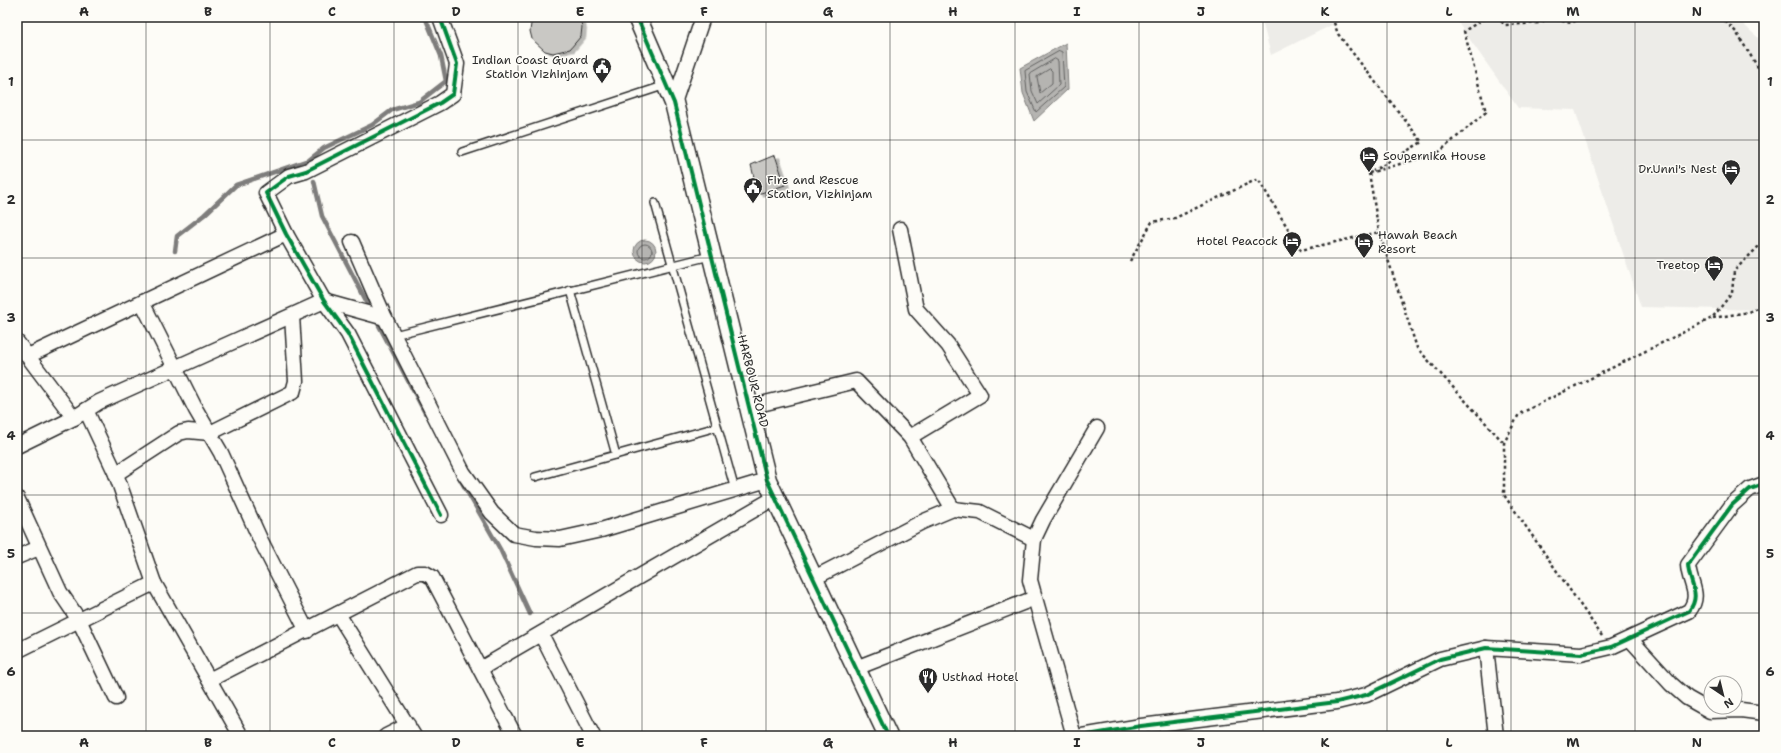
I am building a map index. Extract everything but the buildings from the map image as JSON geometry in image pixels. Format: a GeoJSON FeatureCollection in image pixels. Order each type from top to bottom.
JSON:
{"type":"FeatureCollection","features":[{"type":"Feature","properties":{"kind":"street"},"geometry":{"type":"LineString","coordinates":[[440,17],[457,64],[453,94],[440,103],[306,171],[289,176],[266,193],[286,234],[324,301],[348,334],[441,515]]}},
{"type":"Feature","properties":{"kind":"street","name":"HARBOUR ROAD"},"geometry":{"type":"LineString","coordinates":[[637,17],[674,103],[767,480],[888,736]]}},
{"type":"Feature","properties":{"kind":"street"},"geometry":{"type":"LineString","coordinates":[[674,103],[703,17]]}},
{"type":"Feature","properties":{"kind":"street"},"geometry":{"type":"LineString","coordinates":[[900,229],[916,309],[948,345],[980,396],[910,437]]}},
{"type":"Feature","properties":{"kind":"street"},"geometry":{"type":"LineString","coordinates":[[28,356],[286,234]]}},
{"type":"Feature","properties":{"kind":"street"},"geometry":{"type":"LineString","coordinates":[[352,242],[385,318],[463,472],[492,513],[514,534],[536,538],[560,539],[601,530],[767,480]]}},
{"type":"Feature","properties":{"kind":"street"},"geometry":{"type":"LineString","coordinates":[[17,446],[74,418],[99,402],[324,301],[385,318]]}},
{"type":"Feature","properties":{"kind":"street"},"geometry":{"type":"LineString","coordinates":[[142,302],[196,410],[222,453],[260,539],[307,631]]}},
{"type":"Feature","properties":{"kind":"street"},"geometry":{"type":"LineString","coordinates":[[116,474],[179,433],[188,431],[210,433],[293,392],[296,381],[292,316]]}},
{"type":"Feature","properties":{"kind":"street"},"geometry":{"type":"LineString","coordinates":[[17,342],[74,418]]}},
{"type":"Feature","properties":{"kind":"street"},"geometry":{"type":"LineString","coordinates":[[749,407],[856,380],[910,437],[953,509]]}},
{"type":"Feature","properties":{"kind":"street"},"geometry":{"type":"LineString","coordinates":[[86,410],[116,474],[154,583],[241,736]]}},
{"type":"Feature","properties":{"kind":"street"},"geometry":{"type":"LineString","coordinates":[[1074,736],[1030,580],[1034,539],[1043,520],[1097,428]]}},
{"type":"Feature","properties":{"kind":"street"},"geometry":{"type":"LineString","coordinates":[[1082,736],[1143,731],[1337,702],[1366,695],[1440,659],[1486,648],[1581,654],[1611,647],[1630,640],[1689,611],[1695,604],[1696,597],[1688,565],[1732,505],[1750,489],[1764,484]]}},
{"type":"Feature","properties":{"kind":"street"},"geometry":{"type":"LineString","coordinates":[[480,669],[776,497]]}},
{"type":"Feature","properties":{"kind":"street"},"geometry":{"type":"LineString","coordinates":[[17,498],[60,592],[78,620],[116,698]]}},
{"type":"Feature","properties":{"kind":"street"},"geometry":{"type":"LineString","coordinates":[[814,578],[922,522],[953,509],[980,512],[1034,539]]}},
{"type":"Feature","properties":{"kind":"street"},"geometry":{"type":"LineString","coordinates":[[17,557],[39,548]]}},
{"type":"Feature","properties":{"kind":"street"},"geometry":{"type":"LineString","coordinates":[[209,680],[307,631],[417,573],[426,573],[432,577],[515,736]]}},
{"type":"Feature","properties":{"kind":"street"},"geometry":{"type":"LineString","coordinates":[[17,651],[154,583]]}},
{"type":"Feature","properties":{"kind":"street"},"geometry":{"type":"LineString","coordinates":[[856,668],[1034,598]]}},
{"type":"Feature","properties":{"kind":"street"},"geometry":{"type":"LineString","coordinates":[[338,614],[411,730],[386,736]]}},
{"type":"Feature","properties":{"kind":"street"},"geometry":{"type":"LineString","coordinates":[[541,634],[593,736]]}},
{"type":"Feature","properties":{"kind":"street"},"geometry":{"type":"LineString","coordinates":[[1630,640],[1671,684],[1688,698],[1710,712],[1741,710],[1764,712]]}},
{"type":"Feature","properties":{"kind":"street"},"geometry":{"type":"LineString","coordinates":[[1486,648],[1496,736]]}},
{"type":"Feature","properties":{"kind":"lane"},"geometry":{"type":"LineString","coordinates":[[462,152],[666,85]]}},
{"type":"Feature","properties":{"kind":"lane"},"geometry":{"type":"LineString","coordinates":[[655,204],[735,490]]}},
{"type":"Feature","properties":{"kind":"lane"},"geometry":{"type":"LineString","coordinates":[[394,335],[712,255]]}},
{"type":"Feature","properties":{"kind":"lane"},"geometry":{"type":"LineString","coordinates":[[570,290],[616,455]]}},
{"type":"Feature","properties":{"kind":"lane"},"geometry":{"type":"LineString","coordinates":[[535,477],[717,427]]}},
{"type":"Feature","properties":{"kind":"path"},"geometry":{"type":"LineString","coordinates":[[1332,17],[1338,34],[1422,142],[1369,173]]}},
{"type":"Feature","properties":{"kind":"path"},"geometry":{"type":"LineString","coordinates":[[1369,173],[1438,153],[1486,112],[1464,32],[1487,17]]}},
{"type":"Feature","properties":{"kind":"path"},"geometry":{"type":"LineString","coordinates":[[1497,17],[1505,25],[1539,23],[1550,17],[1572,23],[1584,17]]}},
{"type":"Feature","properties":{"kind":"path"},"geometry":{"type":"LineString","coordinates":[[1721,17],[1736,32],[1764,77]]}},
{"type":"Feature","properties":{"kind":"path"},"geometry":{"type":"LineString","coordinates":[[1369,173],[1379,232],[1417,348],[1504,443]]}},
{"type":"Feature","properties":{"kind":"path"},"geometry":{"type":"LineString","coordinates":[[1130,261],[1152,222],[1175,218],[1258,179],[1301,250],[1379,232]]}},
{"type":"Feature","properties":{"kind":"path"},"geometry":{"type":"LineString","coordinates":[[1712,318],[1732,293],[1734,270],[1764,241]]}},
{"type":"Feature","properties":{"kind":"path"},"geometry":{"type":"LineString","coordinates":[[1611,647],[1504,495],[1504,443],[1519,414],[1712,318],[1748,312],[1764,305]]}},
{"type":"Feature","properties":{"kind":"shaded area"},"geometry":{"type":"Polygon","coordinates":[[[1261,17],[1348,17],[1271,55],[1261,17]]]}},
{"type":"Feature","properties":{"kind":"shaded area"},"geometry":{"type":"Polygon","coordinates":[[[1454,17],[1735,17],[1764,43],[1764,310],[1641,307],[1575,110],[1518,108],[1454,17]]]}},
{"type":"Feature","properties":{"kind":"water"},"geometry":{"type":"Polygon","coordinates":[[[1066,43],[1068,89],[1034,121],[1023,93],[1020,68],[1066,43]]]}},
{"type":"Feature","properties":{"kind":"water"},"geometry":{"type":"Polygon","coordinates":[[[645,240],[653,243],[656,251],[653,259],[645,262],[637,259],[634,251],[637,243],[645,240]]]}},
{"type":"Feature","properties":{"kind":"waterway"},"geometry":{"type":"LineString","coordinates":[[175,251],[177,236],[204,215],[236,185],[309,160],[324,148],[372,125],[392,110],[419,102],[446,81],[441,56],[425,17]]}},
{"type":"Feature","properties":{"kind":"waterway"},"geometry":{"type":"LineString","coordinates":[[314,181],[322,216],[372,312]]}},
{"type":"Feature","properties":{"kind":"waterway"},"geometry":{"type":"LineString","coordinates":[[375,318],[425,413]]}},
{"type":"Feature","properties":{"kind":"waterway"},"geometry":{"type":"LineString","coordinates":[[461,481],[500,549],[530,614]]}},
{"type":"Feature","properties":{"kind":"cycle path"},"geometry":{"type":"LineString","coordinates":[[440,17],[457,64],[453,94],[440,103],[306,171],[289,176],[266,193],[286,234],[324,301],[348,334],[441,515]]}},
{"type":"Feature","properties":{"kind":"cycle path"},"geometry":{"type":"LineString","coordinates":[[637,17],[674,103],[767,480],[888,736]]}},
{"type":"Feature","properties":{"kind":"cycle path"},"geometry":{"type":"LineString","coordinates":[[1082,736],[1141,726],[1337,702],[1366,695],[1440,659],[1486,648],[1581,654],[1611,647],[1689,611],[1693,605],[1695,594],[1688,565],[1732,505],[1750,489],[1764,484]]}},
{"type":"Feature","properties":{"kind":"place","name":"Indian Coast Guard Station Vizhinjam"},"geometry":{"type":"Point","coordinates":[602,84]}},
{"type":"Feature","properties":{"kind":"place","name":"Soupernika House"},"geometry":{"type":"Point","coordinates":[1369,173]}},
{"type":"Feature","properties":{"kind":"place","name":"Dr.Unni's Nest"},"geometry":{"type":"Point","coordinates":[1731,186]}},
{"type":"Feature","properties":{"kind":"place","name":"Fire and Rescue Station, Vizhinjam"},"geometry":{"type":"Point","coordinates":[753,204]}},
{"type":"Feature","properties":{"kind":"place","name":"Hotel Peacock"},"geometry":{"type":"Point","coordinates":[1292,258]}},
{"type":"Feature","properties":{"kind":"place","name":"Hawah Beach Resort"},"geometry":{"type":"Point","coordinates":[1364,259]}},
{"type":"Feature","properties":{"kind":"place","name":"Treetop"},"geometry":{"type":"Point","coordinates":[1714,282]}},
{"type":"Feature","properties":{"kind":"place","name":"Usthad Hotel"},"geometry":{"type":"Point","coordinates":[928,694]}}]}
